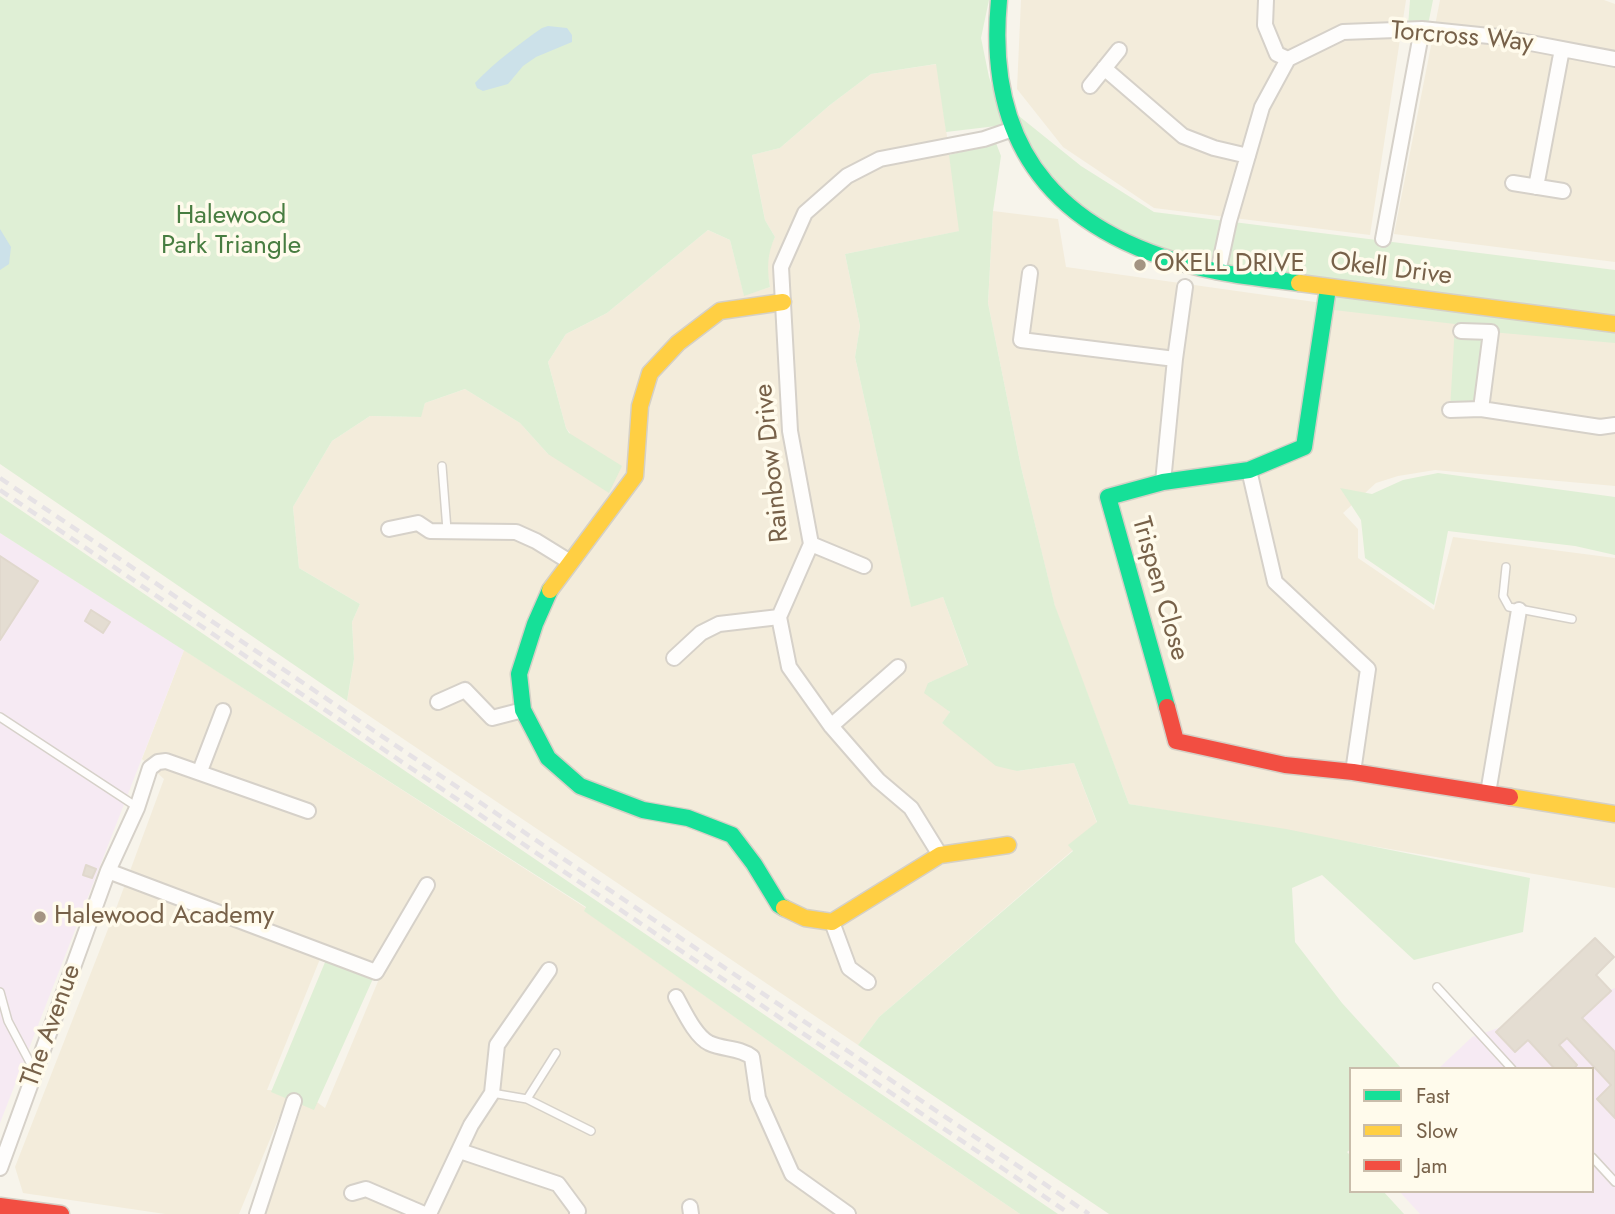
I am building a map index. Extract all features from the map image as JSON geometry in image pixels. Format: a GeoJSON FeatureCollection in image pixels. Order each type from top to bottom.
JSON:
{"type":"FeatureCollection","features":[{"type":"Feature","properties":{"kind":"street","name":"Okell Drive"},"geometry":{"type":"LineString","coordinates":[[999,0],[995,29],[998,80],[1013,128],[1036,172],[1054,193],[1092,225],[1128,245],[1160,258],[1217,272],[1615,324]]}},
{"type":"Feature","properties":{"kind":"street"},"geometry":{"type":"LineString","coordinates":[[1217,272],[1262,107],[1288,59],[1277,54],[1265,25],[1266,0]]}},
{"type":"Feature","properties":{"kind":"street"},"geometry":{"type":"LineString","coordinates":[[1382,239],[1422,29]]}},
{"type":"Feature","properties":{"kind":"street","name":"Torcross Way"},"geometry":{"type":"LineString","coordinates":[[1288,59],[1343,32],[1422,29],[1499,37],[1615,60]]}},
{"type":"Feature","properties":{"kind":"street"},"geometry":{"type":"LineString","coordinates":[[1536,187],[1562,49]]}},
{"type":"Feature","properties":{"kind":"street"},"geometry":{"type":"LineString","coordinates":[[1090,86],[1119,50]]}},
{"type":"Feature","properties":{"kind":"street"},"geometry":{"type":"LineString","coordinates":[[1104,68],[1184,136],[1214,148],[1248,156]]}},
{"type":"Feature","properties":{"kind":"street","name":"Rainbow Drive"},"geometry":{"type":"LineString","coordinates":[[779,617],[811,544],[790,431],[781,267],[805,213],[847,176],[880,159],[984,139],[1013,128]]}},
{"type":"Feature","properties":{"kind":"street"},"geometry":{"type":"LineString","coordinates":[[1513,183],[1563,191]]}},
{"type":"Feature","properties":{"kind":"street"},"geometry":{"type":"LineString","coordinates":[[1030,273],[1021,340],[1175,359]]}},
{"type":"Feature","properties":{"kind":"street"},"geometry":{"type":"LineString","coordinates":[[1163,482],[1185,286]]}},
{"type":"Feature","properties":{"kind":"street","name":"Trispen Close"},"geometry":{"type":"LineString","coordinates":[[1328,288],[1304,447],[1249,470],[1163,482],[1108,498],[1176,741],[1285,765],[1353,772],[1615,814]]}},
{"type":"Feature","properties":{"kind":"street"},"geometry":{"type":"LineString","coordinates":[[783,302],[720,312],[678,343],[650,373],[640,407],[635,476],[548,594],[519,674],[523,710],[548,758],[580,786],[643,810],[688,818],[732,835],[779,905],[805,918],[832,922],[940,855],[1008,845]]}},
{"type":"Feature","properties":{"kind":"street"},"geometry":{"type":"LineString","coordinates":[[1461,331],[1491,332],[1482,409]]}},
{"type":"Feature","properties":{"kind":"street"},"geometry":{"type":"LineString","coordinates":[[1450,410],[1482,409],[1600,427],[1615,425]]}},
{"type":"Feature","properties":{"kind":"street"},"geometry":{"type":"LineString","coordinates":[[1249,470],[1275,582],[1368,668],[1353,772]]}},
{"type":"Feature","properties":{"kind":"street"},"geometry":{"type":"LineString","coordinates":[[389,529],[418,523],[430,531],[516,533],[536,541],[570,562]]}},
{"type":"Feature","properties":{"kind":"street"},"geometry":{"type":"LineString","coordinates":[[811,544],[864,566]]}},
{"type":"Feature","properties":{"kind":"street"},"geometry":{"type":"LineString","coordinates":[[1488,793],[1519,610]]}},
{"type":"Feature","properties":{"kind":"street"},"geometry":{"type":"LineString","coordinates":[[674,658],[701,633],[719,624],[779,617],[789,667],[831,726],[878,780],[911,807],[940,855]]}},
{"type":"Feature","properties":{"kind":"street"},"geometry":{"type":"LineString","coordinates":[[831,726],[898,667]]}},
{"type":"Feature","properties":{"kind":"street"},"geometry":{"type":"LineString","coordinates":[[438,702],[465,690],[492,718],[523,710]]}},
{"type":"Feature","properties":{"kind":"street"},"geometry":{"type":"LineString","coordinates":[[223,711],[200,771],[309,811]]}},
{"type":"Feature","properties":{"kind":"street","name":"The Avenue"},"geometry":{"type":"LineString","coordinates":[[0,1168],[108,871],[138,808],[150,768],[158,762],[166,761],[200,771]]}},
{"type":"Feature","properties":{"kind":"street"},"geometry":{"type":"LineString","coordinates":[[108,871],[376,972],[427,885]]}},
{"type":"Feature","properties":{"kind":"street"},"geometry":{"type":"LineString","coordinates":[[832,922],[849,968],[868,982]]}},
{"type":"Feature","properties":{"kind":"street"},"geometry":{"type":"LineString","coordinates":[[429,1214],[471,1125],[492,1093],[497,1045],[549,970]]}},
{"type":"Feature","properties":{"kind":"street"},"geometry":{"type":"LineString","coordinates":[[676,998],[699,1034],[708,1043],[744,1051],[752,1057],[758,1098],[792,1174],[848,1214]]}},
{"type":"Feature","properties":{"kind":"street"},"geometry":{"type":"LineString","coordinates":[[257,1214],[294,1101]]}},
{"type":"Feature","properties":{"kind":"street"},"geometry":{"type":"LineString","coordinates":[[460,1151],[558,1184],[578,1211],[577,1214]]}},
{"type":"Feature","properties":{"kind":"street"},"geometry":{"type":"LineString","coordinates":[[352,1193],[366,1189],[424,1214]]}},
{"type":"Feature","properties":{"kind":"street"},"geometry":{"type":"LineString","coordinates":[[0,1206],[61,1214]]}},
{"type":"Feature","properties":{"kind":"lane"},"geometry":{"type":"LineString","coordinates":[[442,466],[447,530]]}},
{"type":"Feature","properties":{"kind":"lane"},"geometry":{"type":"LineString","coordinates":[[1506,567],[1503,596],[1509,607],[1572,619]]}},
{"type":"Feature","properties":{"kind":"lane"},"geometry":{"type":"LineString","coordinates":[[0,717],[138,808]]}},
{"type":"Feature","properties":{"kind":"lane"},"geometry":{"type":"LineString","coordinates":[[1437,987],[1510,1067]]}},
{"type":"Feature","properties":{"kind":"lane"},"geometry":{"type":"LineString","coordinates":[[0,992],[9,1021],[35,1073]]}},
{"type":"Feature","properties":{"kind":"lane"},"geometry":{"type":"LineString","coordinates":[[527,1099],[556,1053]]}},
{"type":"Feature","properties":{"kind":"lane"},"geometry":{"type":"LineString","coordinates":[[492,1093],[527,1099],[592,1131]]}},
{"type":"Feature","properties":{"kind":"lane"},"geometry":{"type":"LineString","coordinates":[[1594,1159],[1615,1182]]}},
{"type":"Feature","properties":{"kind":"shaded area"},"geometry":{"type":"Polygon","coordinates":[[[1021,0],[1406,0],[1370,235],[1154,208],[1063,147],[1017,89],[1021,0]]]}},
{"type":"Feature","properties":{"kind":"shaded area"},"geometry":{"type":"Polygon","coordinates":[[[1440,0],[1604,0],[1615,4],[1615,262],[1394,234],[1440,0]]]}},
{"type":"Feature","properties":{"kind":"shaded area"},"geometry":{"type":"Polygon","coordinates":[[[937,64],[960,231],[845,254],[860,326],[855,357],[911,606],[943,597],[968,666],[928,683],[950,713],[942,723],[1017,771],[1074,763],[1097,823],[1069,845],[1073,850],[879,1017],[858,1045],[347,701],[354,659],[352,622],[360,604],[299,568],[293,507],[332,441],[370,416],[420,417],[425,403],[465,389],[520,423],[548,454],[570,433],[566,428],[548,362],[566,334],[607,313],[708,230],[730,240],[744,295],[770,287],[767,268],[770,247],[775,237],[765,220],[752,155],[780,148],[871,74],[937,64]]]}},
{"type":"Feature","properties":{"kind":"shaded area"},"geometry":{"type":"Polygon","coordinates":[[[993,211],[1058,219],[1066,267],[1315,302],[1452,313],[1615,332],[1615,486],[1435,470],[1398,476],[1376,483],[1343,513],[1358,529],[1358,558],[1434,610],[1453,537],[1615,558],[1615,888],[1129,804],[1056,611],[1021,467],[988,303],[993,211]]]}},
{"type":"Feature","properties":{"kind":"shaded area","name":"Halewood Academy"},"geometry":{"type":"Polygon","coordinates":[[[0,533],[184,650],[0,1123],[0,533]]]}},
{"type":"Feature","properties":{"kind":"shaded area"},"geometry":{"type":"Polygon","coordinates":[[[184,650],[586,908],[585,911],[841,1092],[1020,1214],[265,1214],[306,1094],[325,1108],[379,979],[320,959],[267,1090],[290,1091],[239,1214],[165,1214],[23,1193],[15,1167],[164,779],[142,759],[184,650]]]}},
{"type":"Feature","properties":{"kind":"shaded area"},"geometry":{"type":"Polygon","coordinates":[[[1615,988],[1615,1214],[1420,1214],[1401,1193],[1594,1193],[1594,1067],[1440,1067],[1472,1037],[1615,988]]]}},
{"type":"Feature","properties":{"kind":"green space","name":"Halewood Park Triangle"},"geometry":{"type":"Polygon","coordinates":[[[0,0],[989,0],[981,38],[989,77],[1005,125],[946,132],[936,64],[871,74],[780,148],[752,155],[765,220],[775,237],[768,262],[770,287],[744,296],[730,240],[708,230],[607,313],[566,334],[548,362],[569,433],[622,466],[609,493],[548,454],[520,423],[465,389],[425,403],[421,417],[370,416],[332,441],[293,507],[299,568],[360,604],[352,622],[354,659],[347,701],[0,464],[0,0]]]}},
{"type":"Feature","properties":{"kind":"green space"},"geometry":{"type":"Polygon","coordinates":[[[1410,0],[1433,0],[1427,30],[1408,26],[1410,0]]]}},
{"type":"Feature","properties":{"kind":"green space"},"geometry":{"type":"Polygon","coordinates":[[[1004,104],[1081,166],[1154,212],[1615,270],[1615,343],[1491,332],[1481,409],[1450,410],[1455,324],[1325,309],[1328,287],[1128,245],[1054,193],[1004,104]]]}},
{"type":"Feature","properties":{"kind":"green space"},"geometry":{"type":"Polygon","coordinates":[[[996,143],[1001,156],[993,211],[988,303],[1021,467],[1055,606],[1129,804],[1286,829],[1530,878],[1523,932],[1414,960],[1322,875],[1292,888],[1295,942],[1342,1003],[1400,1067],[1349,1067],[1349,1193],[1385,1193],[1404,1214],[1109,1214],[858,1045],[879,1017],[1073,851],[1068,845],[1097,822],[1074,763],[1017,771],[996,766],[942,723],[950,712],[924,693],[928,683],[968,665],[943,597],[911,607],[855,357],[860,326],[845,254],[959,231],[949,155],[996,143]]]}},
{"type":"Feature","properties":{"kind":"green space"},"geometry":{"type":"Polygon","coordinates":[[[1438,473],[1615,497],[1615,555],[1575,546],[1448,531],[1434,605],[1365,558],[1361,520],[1340,488],[1372,494],[1403,480],[1438,473]]]}},
{"type":"Feature","properties":{"kind":"green space"},"geometry":{"type":"Polygon","coordinates":[[[0,496],[1058,1214],[1020,1214],[584,911],[586,907],[0,533],[0,496]]]}},
{"type":"Feature","properties":{"kind":"green space"},"geometry":{"type":"Polygon","coordinates":[[[328,955],[376,972],[314,1110],[271,1092],[328,955]]]}},
{"type":"Feature","properties":{"kind":"water"},"geometry":{"type":"Polygon","coordinates":[[[548,26],[567,28],[572,35],[572,42],[536,57],[523,66],[508,84],[483,91],[477,88],[475,83],[499,61],[533,34],[548,26]]]}},
{"type":"Feature","properties":{"kind":"water"},"geometry":{"type":"Polygon","coordinates":[[[0,229],[11,247],[9,264],[0,270],[0,229]]]}},
{"type":"Feature","properties":{"kind":"building"},"geometry":{"type":"Polygon","coordinates":[[[0,556],[38,581],[0,640],[0,556]]]}},
{"type":"Feature","properties":{"kind":"building"},"geometry":{"type":"Polygon","coordinates":[[[91,610],[110,622],[103,633],[85,621],[91,610]]]}},
{"type":"Feature","properties":{"kind":"building"},"geometry":{"type":"Polygon","coordinates":[[[86,865],[96,869],[92,878],[83,875],[86,865]]]}},
{"type":"Feature","properties":{"kind":"building"},"geometry":{"type":"Polygon","coordinates":[[[1595,938],[1614,957],[1596,975],[1611,991],[1582,1018],[1615,1052],[1615,1118],[1597,1099],[1611,1085],[1567,1038],[1559,1045],[1577,1065],[1576,1067],[1553,1067],[1528,1040],[1515,1052],[1496,1032],[1595,938]]]}},
{"type":"Feature","properties":{"kind":"railway"},"geometry":{"type":"LineString","coordinates":[[0,478],[1089,1214]]}},
{"type":"Feature","properties":{"kind":"railway"},"geometry":{"type":"LineString","coordinates":[[0,490],[1070,1214]]}},
{"type":"Feature","properties":{"kind":"traffic: fast"},"geometry":{"type":"LineString","coordinates":[[999,0],[998,55],[1006,104],[1022,147],[1046,183],[1078,213],[1117,238],[1163,257],[1225,273],[1299,283]]}},
{"type":"Feature","properties":{"kind":"traffic: fast"},"geometry":{"type":"LineString","coordinates":[[1167,707],[1108,497],[1163,482],[1249,470],[1304,447],[1328,288]]}},
{"type":"Feature","properties":{"kind":"traffic: fast"},"geometry":{"type":"LineString","coordinates":[[550,590],[535,624],[519,674],[523,710],[548,758],[580,786],[643,810],[688,818],[732,835],[779,905],[784,908]]}},
{"type":"Feature","properties":{"kind":"traffic: slow"},"geometry":{"type":"LineString","coordinates":[[1299,283],[1615,324]]}},
{"type":"Feature","properties":{"kind":"traffic: slow"},"geometry":{"type":"LineString","coordinates":[[550,590],[635,476],[640,406],[650,373],[678,343],[720,311],[783,302]]}},
{"type":"Feature","properties":{"kind":"traffic: slow"},"geometry":{"type":"LineString","coordinates":[[1510,797],[1615,814]]}},
{"type":"Feature","properties":{"kind":"traffic: slow"},"geometry":{"type":"LineString","coordinates":[[784,908],[805,918],[832,922],[940,855],[1008,845]]}},
{"type":"Feature","properties":{"kind":"traffic: jam"},"geometry":{"type":"LineString","coordinates":[[1167,707],[1176,741],[1285,765],[1353,772],[1510,797]]}},
{"type":"Feature","properties":{"kind":"traffic: jam"},"geometry":{"type":"LineString","coordinates":[[0,1206],[61,1214]]}},
{"type":"Feature","properties":{"kind":"place","name":"OKELL DRIVE"},"geometry":{"type":"Point","coordinates":[1140,265]}},
{"type":"Feature","properties":{"kind":"place","name":"Halewood Academy"},"geometry":{"type":"Point","coordinates":[40,917]}}]}
